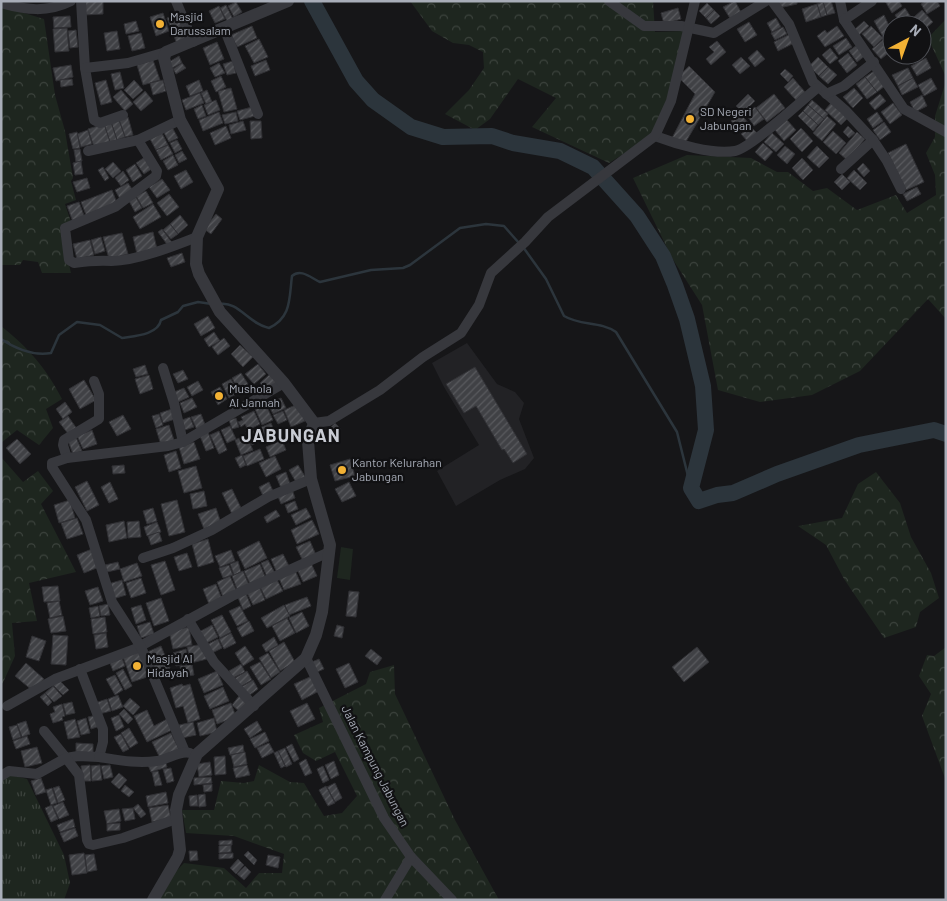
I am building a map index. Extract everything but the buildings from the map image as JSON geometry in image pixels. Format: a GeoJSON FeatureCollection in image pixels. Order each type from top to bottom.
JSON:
{"type":"FeatureCollection","features":[{"type":"Feature","properties":{"kind":"street"},"geometry":{"type":"LineString","coordinates":[[1,3],[28,10],[44,10],[71,1]]}},
{"type":"Feature","properties":{"kind":"street"},"geometry":{"type":"LineString","coordinates":[[81,1],[85,68],[94,120],[100,123],[123,115]]}},
{"type":"Feature","properties":{"kind":"street"},"geometry":{"type":"LineString","coordinates":[[176,1],[193,42]]}},
{"type":"Feature","properties":{"kind":"street"},"geometry":{"type":"LineString","coordinates":[[85,68],[128,63],[166,52],[288,1]]}},
{"type":"Feature","properties":{"kind":"street"},"geometry":{"type":"LineString","coordinates":[[609,1],[644,26],[689,26],[718,32],[766,1]]}},
{"type":"Feature","properties":{"kind":"street"},"geometry":{"type":"LineString","coordinates":[[314,423],[328,421],[380,390],[423,357],[461,333],[479,306],[491,273],[517,250],[548,218],[595,180],[655,136],[671,101],[695,1]]}},
{"type":"Feature","properties":{"kind":"street"},"geometry":{"type":"LineString","coordinates":[[772,1],[789,24],[808,72],[822,91],[873,140],[887,161],[901,189]]}},
{"type":"Feature","properties":{"kind":"street"},"geometry":{"type":"LineString","coordinates":[[840,1],[844,20],[904,108],[946,132]]}},
{"type":"Feature","properties":{"kind":"street"},"geometry":{"type":"LineString","coordinates":[[844,20],[872,1]]}},
{"type":"Feature","properties":{"kind":"street"},"geometry":{"type":"LineString","coordinates":[[224,28],[258,114]]}},
{"type":"Feature","properties":{"kind":"street"},"geometry":{"type":"LineString","coordinates":[[166,52],[164,58],[180,120],[218,189],[197,237],[197,269],[212,301],[220,312],[284,383],[314,423]]}},
{"type":"Feature","properties":{"kind":"street"},"geometry":{"type":"LineString","coordinates":[[655,136],[680,146],[734,151],[749,146],[822,91],[844,86],[874,62]]}},
{"type":"Feature","properties":{"kind":"street"},"geometry":{"type":"LineString","coordinates":[[88,151],[138,140],[180,120]]}},
{"type":"Feature","properties":{"kind":"street"},"geometry":{"type":"LineString","coordinates":[[138,140],[157,172],[156,176],[115,207],[66,228],[69,260],[74,263],[103,259],[112,261],[164,250],[197,237]]}},
{"type":"Feature","properties":{"kind":"street"},"geometry":{"type":"LineString","coordinates":[[841,169],[873,140]]}},
{"type":"Feature","properties":{"kind":"street"},"geometry":{"type":"LineString","coordinates":[[163,368],[174,402],[183,442]]}},
{"type":"Feature","properties":{"kind":"street"},"geometry":{"type":"LineString","coordinates":[[67,458],[63,445],[64,440],[96,423],[101,415],[99,394],[94,381]]}},
{"type":"Feature","properties":{"kind":"street"},"geometry":{"type":"LineString","coordinates":[[152,900],[178,857],[180,850],[176,819],[179,795],[191,753],[140,647],[112,602],[86,520],[52,467],[52,463],[55,460],[67,458],[168,446],[183,442],[284,383]]}},
{"type":"Feature","properties":{"kind":"street"},"geometry":{"type":"LineString","coordinates":[[1,776],[10,771],[37,774],[66,758],[78,756],[135,763],[158,761],[191,753],[254,706],[306,658],[316,635],[322,612],[330,552],[329,540],[311,479],[308,441],[314,423]]}},
{"type":"Feature","properties":{"kind":"street"},"geometry":{"type":"LineString","coordinates":[[143,558],[173,548],[212,530],[268,497],[311,479]]}},
{"type":"Feature","properties":{"kind":"street"},"geometry":{"type":"LineString","coordinates":[[7,706],[55,679],[140,647],[188,619],[330,552]]}},
{"type":"Feature","properties":{"kind":"street"},"geometry":{"type":"LineString","coordinates":[[188,619],[214,662],[254,706]]}},
{"type":"Feature","properties":{"kind":"street","name":"Jalan Kampung Jabungan"},"geometry":{"type":"LineString","coordinates":[[306,658],[384,818],[411,857],[452,900]]}},
{"type":"Feature","properties":{"kind":"street"},"geometry":{"type":"LineString","coordinates":[[80,669],[102,728],[104,742],[98,757]]}},
{"type":"Feature","properties":{"kind":"street"},"geometry":{"type":"LineString","coordinates":[[44,731],[79,775],[82,807],[89,844],[94,845],[123,838],[176,819]]}},
{"type":"Feature","properties":{"kind":"street"},"geometry":{"type":"LineString","coordinates":[[385,900],[411,857]]}},
{"type":"Feature","properties":{"kind":"shaded area"},"geometry":{"type":"Polygon","coordinates":[[[467,343],[497,384],[515,392],[524,403],[519,419],[534,458],[525,469],[500,480],[456,506],[437,471],[479,445],[444,387],[432,363],[467,343]]]}},
{"type":"Feature","properties":{"kind":"green space"},"geometry":{"type":"Polygon","coordinates":[[[410,1],[653,1],[655,32],[684,31],[668,97],[654,135],[609,163],[532,127],[556,98],[518,79],[490,119],[475,130],[445,114],[469,90],[484,68],[483,52],[469,45],[453,43],[432,31],[410,1]]]}},
{"type":"Feature","properties":{"kind":"green space"},"geometry":{"type":"Polygon","coordinates":[[[1,6],[44,19],[55,95],[65,131],[73,178],[71,181],[76,200],[65,204],[71,222],[60,226],[71,273],[42,273],[38,262],[23,260],[20,265],[1,265],[1,6]]]}},
{"type":"Feature","properties":{"kind":"green space"},"geometry":{"type":"Polygon","coordinates":[[[946,19],[946,77],[932,47],[932,34],[946,19]]]}},
{"type":"Feature","properties":{"kind":"green space"},"geometry":{"type":"Polygon","coordinates":[[[946,81],[946,319],[928,299],[860,371],[812,395],[760,402],[718,390],[702,305],[672,258],[633,178],[687,155],[751,158],[777,172],[788,172],[813,191],[827,188],[857,210],[896,195],[907,213],[936,195],[935,175],[926,153],[935,137],[935,116],[946,81]]]}},
{"type":"Feature","properties":{"kind":"green space"},"geometry":{"type":"Polygon","coordinates":[[[1,326],[36,359],[50,377],[62,399],[46,409],[53,428],[39,445],[17,430],[1,443],[1,326]]]}},
{"type":"Feature","properties":{"kind":"green space"},"geometry":{"type":"Polygon","coordinates":[[[1,457],[23,482],[38,471],[53,491],[41,504],[76,572],[29,583],[37,621],[12,623],[15,656],[1,687],[1,457]]]}},
{"type":"Feature","properties":{"kind":"green space"},"geometry":{"type":"Polygon","coordinates":[[[876,472],[900,503],[911,537],[931,573],[939,598],[920,612],[916,627],[884,638],[844,579],[826,545],[798,526],[842,518],[858,484],[876,472]]]}},
{"type":"Feature","properties":{"kind":"green space"},"geometry":{"type":"Polygon","coordinates":[[[341,547],[353,549],[350,580],[337,578],[341,547]]]}},
{"type":"Feature","properties":{"kind":"green space"},"geometry":{"type":"Polygon","coordinates":[[[946,647],[946,781],[922,716],[931,694],[919,676],[927,655],[934,656],[946,647]]]}},
{"type":"Feature","properties":{"kind":"green space"},"geometry":{"type":"Polygon","coordinates":[[[394,665],[395,694],[455,820],[499,900],[158,900],[173,874],[184,863],[224,868],[246,888],[259,873],[282,873],[284,854],[234,836],[186,833],[182,810],[214,810],[221,781],[244,783],[254,781],[259,765],[290,782],[304,783],[324,816],[342,813],[357,796],[335,752],[316,761],[303,753],[294,735],[323,722],[319,708],[366,684],[370,672],[394,665]]]}},
{"type":"Feature","properties":{"kind":"green space"},"geometry":{"type":"Polygon","coordinates":[[[7,774],[27,779],[64,855],[70,883],[64,900],[1,900],[1,781],[7,774]]]}},
{"type":"Feature","properties":{"kind":"waterway"},"geometry":{"type":"LineString","coordinates":[[312,1],[356,81],[373,100],[411,127],[443,137],[492,136],[513,143],[560,151],[593,167],[637,216],[663,256],[675,285],[687,319],[703,386],[706,430],[691,488],[699,501],[717,495],[733,493],[777,474],[859,445],[934,430],[946,434]]}},
{"type":"Feature","properties":{"kind":"waterway"},"geometry":{"type":"LineString","coordinates":[[220,304],[232,306],[255,322],[269,328],[276,324],[286,313],[292,276],[295,274],[306,274],[320,282],[371,270],[403,268],[410,265],[460,228],[486,224],[504,226],[519,243]]}},
{"type":"Feature","properties":{"kind":"waterway"},"geometry":{"type":"LineString","coordinates":[[523,247],[546,279],[564,316],[577,321],[604,326],[616,332],[677,432],[691,488]]}},
{"type":"Feature","properties":{"kind":"waterway"},"geometry":{"type":"LineString","coordinates":[[1,339],[25,351],[44,354],[51,353],[59,335],[77,322],[100,325],[122,338],[151,332],[159,325],[161,320],[178,312],[183,306],[198,302],[212,304]]}},
{"type":"Feature","properties":{"kind":"place","name":"Masjid Darussalam"},"geometry":{"type":"Point","coordinates":[160,24]}},
{"type":"Feature","properties":{"kind":"place","name":"SD Negeri Jabungan"},"geometry":{"type":"Point","coordinates":[690,119]}},
{"type":"Feature","properties":{"kind":"place","name":"Mushola Al Jannah"},"geometry":{"type":"Point","coordinates":[219,396]}},
{"type":"Feature","properties":{"kind":"place","name":"Kantor Kelurahan Jabungan"},"geometry":{"type":"Point","coordinates":[342,470]}},
{"type":"Feature","properties":{"kind":"place","name":"Masjid Al Hidayah"},"geometry":{"type":"Point","coordinates":[137,666]}},
{"type":"Feature","properties":{"kind":"district","name":"JABUNGAN"},"geometry":{"type":"Point","coordinates":[291,436]}}]}
